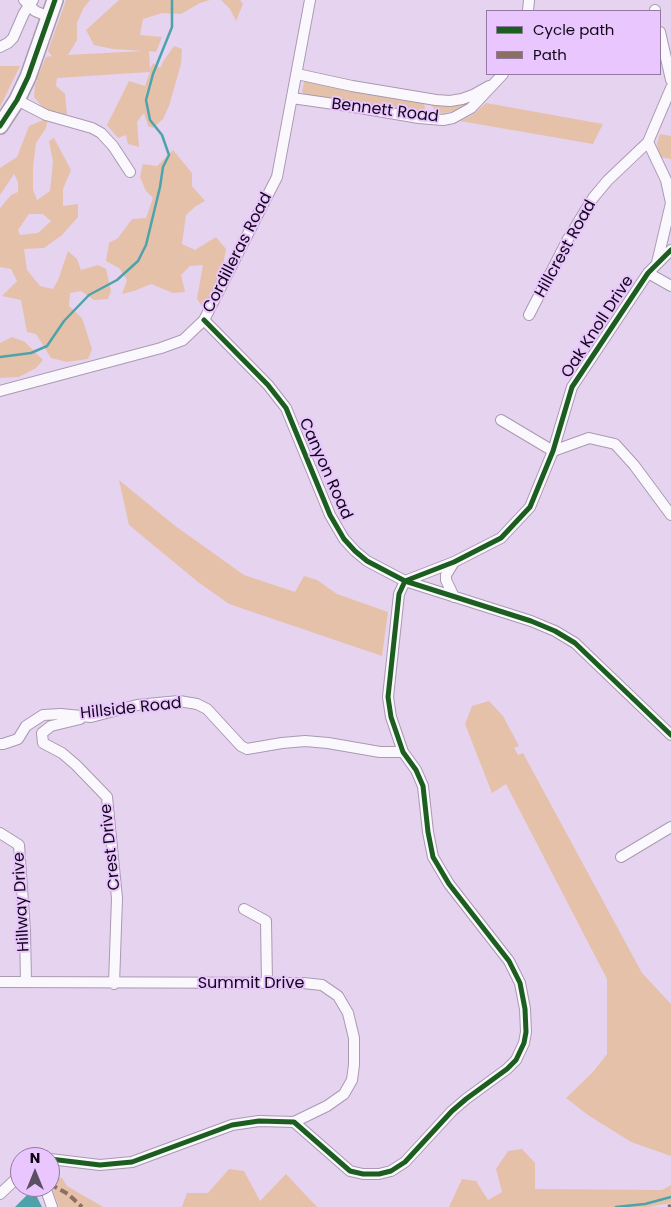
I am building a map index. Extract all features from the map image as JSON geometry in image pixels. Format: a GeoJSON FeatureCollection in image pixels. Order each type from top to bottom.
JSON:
{"type":"FeatureCollection","features":[{"type":"Feature","properties":{"kind":"main road"},"geometry":{"type":"LineString","coordinates":[[0,126],[17,100],[31,70],[52,8]]}},
{"type":"Feature","properties":{"kind":"street","name":"Cordilleras Road"},"geometry":{"type":"LineString","coordinates":[[0,391],[161,348],[183,340],[204,320],[277,177],[310,0]]}},
{"type":"Feature","properties":{"kind":"street"},"geometry":{"type":"LineString","coordinates":[[0,47],[8,44],[14,38],[30,2],[52,8]]}},
{"type":"Feature","properties":{"kind":"street"},"geometry":{"type":"LineString","coordinates":[[661,36],[671,80]]}},
{"type":"Feature","properties":{"kind":"street","name":"Bennett Road"},"geometry":{"type":"LineString","coordinates":[[297,74],[352,86],[426,99],[450,101],[473,95],[494,83]]}},
{"type":"Feature","properties":{"kind":"street","name":"Bennett Road"},"geometry":{"type":"LineString","coordinates":[[292,98],[432,120],[454,118],[463,114],[480,101],[501,75]]}},
{"type":"Feature","properties":{"kind":"street"},"geometry":{"type":"LineString","coordinates":[[657,263],[671,203],[666,180],[648,142],[671,88]]}},
{"type":"Feature","properties":{"kind":"street"},"geometry":{"type":"LineString","coordinates":[[426,99],[432,120]]}},
{"type":"Feature","properties":{"kind":"street"},"geometry":{"type":"LineString","coordinates":[[17,100],[46,115],[92,128],[101,133],[113,146],[130,172]]}},
{"type":"Feature","properties":{"kind":"street","name":"Hillcrest Road"},"geometry":{"type":"LineString","coordinates":[[529,315],[568,239],[593,198],[608,180],[648,142]]}},
{"type":"Feature","properties":{"kind":"street","name":"Oak Knoll Drive"},"geometry":{"type":"LineString","coordinates":[[405,581],[454,562],[501,538],[530,507],[552,450],[572,387],[648,273],[671,250]]}},
{"type":"Feature","properties":{"kind":"street"},"geometry":{"type":"LineString","coordinates":[[648,273],[671,286]]}},
{"type":"Feature","properties":{"kind":"street","name":"Canyon Road"},"geometry":{"type":"LineString","coordinates":[[204,320],[268,385],[286,408],[330,515],[344,539],[367,561],[405,581],[531,621],[575,642],[671,735]]}},
{"type":"Feature","properties":{"kind":"street"},"geometry":{"type":"LineString","coordinates":[[500,420],[552,450],[589,438],[615,444],[634,465],[671,515]]}},
{"type":"Feature","properties":{"kind":"street"},"geometry":{"type":"LineString","coordinates":[[454,562],[446,575],[446,580],[454,596]]}},
{"type":"Feature","properties":{"kind":"street"},"geometry":{"type":"LineString","coordinates":[[60,1160],[100,1165],[132,1162],[232,1125],[259,1121],[294,1122],[350,1171],[363,1174],[378,1174],[391,1171],[405,1162],[466,1099],[507,1069],[516,1060],[524,1043],[526,1032],[525,1009],[520,983],[510,961],[449,884],[433,857],[423,786],[416,770],[403,752],[391,717],[388,697],[397,602],[405,581]]}},
{"type":"Feature","properties":{"kind":"street","name":"Hillside Road"},"geometry":{"type":"LineString","coordinates":[[0,744],[18,739],[26,726],[43,715],[60,714],[91,717],[137,705],[179,701],[197,704],[207,709],[241,746],[247,750],[282,743],[305,741],[380,752],[403,752]]}},
{"type":"Feature","properties":{"kind":"street","name":"Crest Drive"},"geometry":{"type":"LineString","coordinates":[[91,717],[51,726],[42,733],[43,743],[76,765],[107,797],[117,898],[114,984]]}},
{"type":"Feature","properties":{"kind":"street"},"geometry":{"type":"LineString","coordinates":[[621,857],[671,827]]}},
{"type":"Feature","properties":{"kind":"street","name":"Hillway Drive"},"geometry":{"type":"LineString","coordinates":[[0,832],[20,845],[26,931],[26,982]]}},
{"type":"Feature","properties":{"kind":"street"},"geometry":{"type":"LineString","coordinates":[[244,909],[266,921],[267,983]]}},
{"type":"Feature","properties":{"kind":"street","name":"Summit Drive"},"geometry":{"type":"LineString","coordinates":[[0,982],[322,985],[338,996],[348,1012],[354,1038],[352,1080],[344,1094],[327,1106],[294,1122]]}},
{"type":"Feature","properties":{"kind":"street"},"geometry":{"type":"LineString","coordinates":[[0,1194],[10,1184]]}},
{"type":"Feature","properties":{"kind":"shaded area"},"geometry":{"type":"Polygon","coordinates":[[[66,0],[90,0],[83,9],[77,23],[77,40],[68,55],[143,51],[113,49],[94,45],[86,30],[119,0],[210,0],[200,3],[181,14],[162,13],[143,19],[140,35],[162,37],[156,52],[149,51],[150,69],[153,63],[160,68],[174,46],[182,49],[181,64],[169,106],[163,119],[153,128],[148,126],[144,113],[137,122],[139,147],[128,144],[126,135],[118,138],[107,125],[129,81],[145,86],[150,72],[57,78],[56,86],[65,94],[67,114],[55,117],[44,109],[34,97],[35,84],[38,80],[36,80],[46,57],[52,56],[48,51],[66,0]]]}},
{"type":"Feature","properties":{"kind":"shaded area"},"geometry":{"type":"Polygon","coordinates":[[[221,0],[240,0],[243,4],[236,21],[230,9],[221,0]]]}},
{"type":"Feature","properties":{"kind":"shaded area"},"geometry":{"type":"Polygon","coordinates":[[[0,66],[20,66],[0,107],[0,66]]]}},
{"type":"Feature","properties":{"kind":"shaded area"},"geometry":{"type":"Polygon","coordinates":[[[305,78],[424,103],[425,108],[421,113],[418,113],[304,95],[302,91],[305,78]]]}},
{"type":"Feature","properties":{"kind":"shaded area"},"geometry":{"type":"Polygon","coordinates":[[[474,99],[464,107],[443,113],[436,112],[431,104],[474,99]]]}},
{"type":"Feature","properties":{"kind":"shaded area"},"geometry":{"type":"Polygon","coordinates":[[[486,103],[603,124],[593,144],[460,121],[472,115],[486,103]]]}},
{"type":"Feature","properties":{"kind":"shaded area"},"geometry":{"type":"Polygon","coordinates":[[[48,118],[46,128],[36,143],[33,190],[37,200],[50,191],[53,162],[49,141],[54,138],[71,170],[63,189],[63,206],[78,204],[78,217],[62,235],[44,248],[24,249],[27,270],[40,286],[53,289],[68,251],[77,259],[81,270],[98,265],[106,269],[111,291],[108,299],[94,300],[81,291],[70,293],[69,306],[82,318],[92,349],[88,359],[67,362],[51,358],[36,334],[27,332],[21,300],[2,296],[17,281],[11,269],[0,267],[0,208],[11,195],[18,192],[18,182],[14,174],[0,195],[0,168],[17,157],[29,126],[48,118]],[[29,214],[18,230],[20,235],[38,233],[51,221],[43,214],[29,214]]]}},
{"type":"Feature","properties":{"kind":"shaded area"},"geometry":{"type":"Polygon","coordinates":[[[660,134],[671,136],[671,159],[659,157],[657,144],[660,134]]]}},
{"type":"Feature","properties":{"kind":"shaded area"},"geometry":{"type":"Polygon","coordinates":[[[173,150],[192,173],[192,186],[205,201],[186,215],[182,244],[195,250],[216,237],[226,249],[222,270],[211,299],[202,306],[197,299],[203,265],[190,266],[181,275],[185,292],[173,293],[151,284],[122,294],[127,280],[119,268],[106,261],[109,243],[118,238],[132,219],[146,218],[153,198],[146,191],[140,177],[143,164],[157,166],[173,150]]]}},
{"type":"Feature","properties":{"kind":"shaded area"},"geometry":{"type":"Polygon","coordinates":[[[12,337],[25,342],[43,360],[36,368],[19,377],[0,378],[0,343],[12,337]]]}},
{"type":"Feature","properties":{"kind":"shaded area"},"geometry":{"type":"Polygon","coordinates":[[[119,480],[174,525],[244,575],[295,592],[304,576],[317,580],[337,594],[388,612],[382,656],[229,604],[198,582],[129,525],[119,480]]]}},
{"type":"Feature","properties":{"kind":"shaded area"},"geometry":{"type":"Polygon","coordinates":[[[489,701],[503,716],[519,746],[514,748],[518,755],[523,753],[642,973],[671,1004],[671,1156],[631,1142],[588,1115],[566,1098],[593,1072],[607,1054],[607,979],[506,784],[492,793],[465,724],[472,706],[489,701]]]}},
{"type":"Feature","properties":{"kind":"shaded area"},"geometry":{"type":"Polygon","coordinates":[[[522,1149],[535,1163],[535,1189],[662,1190],[671,1185],[671,1203],[649,1207],[449,1207],[462,1179],[476,1181],[488,1200],[502,1192],[496,1169],[508,1151],[522,1149]]]}},
{"type":"Feature","properties":{"kind":"shaded area"},"geometry":{"type":"Polygon","coordinates":[[[229,1169],[244,1171],[260,1201],[286,1174],[317,1207],[182,1207],[187,1193],[208,1193],[229,1169]]]}},
{"type":"Feature","properties":{"kind":"shaded area"},"geometry":{"type":"Polygon","coordinates":[[[60,1178],[62,1178],[67,1186],[103,1207],[59,1207],[55,1197],[60,1197],[60,1178]]]}},
{"type":"Feature","properties":{"kind":"shaded area"},"geometry":{"type":"Polygon","coordinates":[[[25,1197],[37,1197],[42,1207],[15,1207],[25,1197]]]}},
{"type":"Feature","properties":{"kind":"waterway"},"geometry":{"type":"LineString","coordinates":[[0,357],[31,353],[47,346],[64,321],[89,295],[117,280],[138,261],[146,245],[163,167],[169,155],[162,135],[150,120],[146,100],[153,74],[172,27],[172,0]]}},
{"type":"Feature","properties":{"kind":"waterway"},"geometry":{"type":"LineString","coordinates":[[616,1207],[645,1204],[671,1197]]}},
{"type":"Feature","properties":{"kind":"marked path"},"geometry":{"type":"LineString","coordinates":[[60,1190],[82,1207]]}},
{"type":"Feature","properties":{"kind":"cycle path"},"geometry":{"type":"LineString","coordinates":[[0,126],[17,100],[28,77],[55,0]]}},
{"type":"Feature","properties":{"kind":"cycle path"},"geometry":{"type":"LineString","coordinates":[[60,1160],[100,1165],[132,1162],[232,1125],[259,1121],[294,1122],[350,1171],[363,1174],[379,1174],[391,1171],[405,1162],[452,1111],[516,1060],[524,1043],[526,1032],[525,1009],[520,983],[509,961],[449,884],[433,857],[423,786],[416,770],[403,752],[391,717],[388,697],[399,594],[405,581],[454,562],[501,538],[530,507],[553,451],[572,387],[648,273],[671,250]]}},
{"type":"Feature","properties":{"kind":"cycle path"},"geometry":{"type":"LineString","coordinates":[[204,320],[268,385],[286,408],[330,515],[344,539],[355,551],[367,561],[405,581],[531,621],[555,631],[575,643],[671,735]]}}]}
